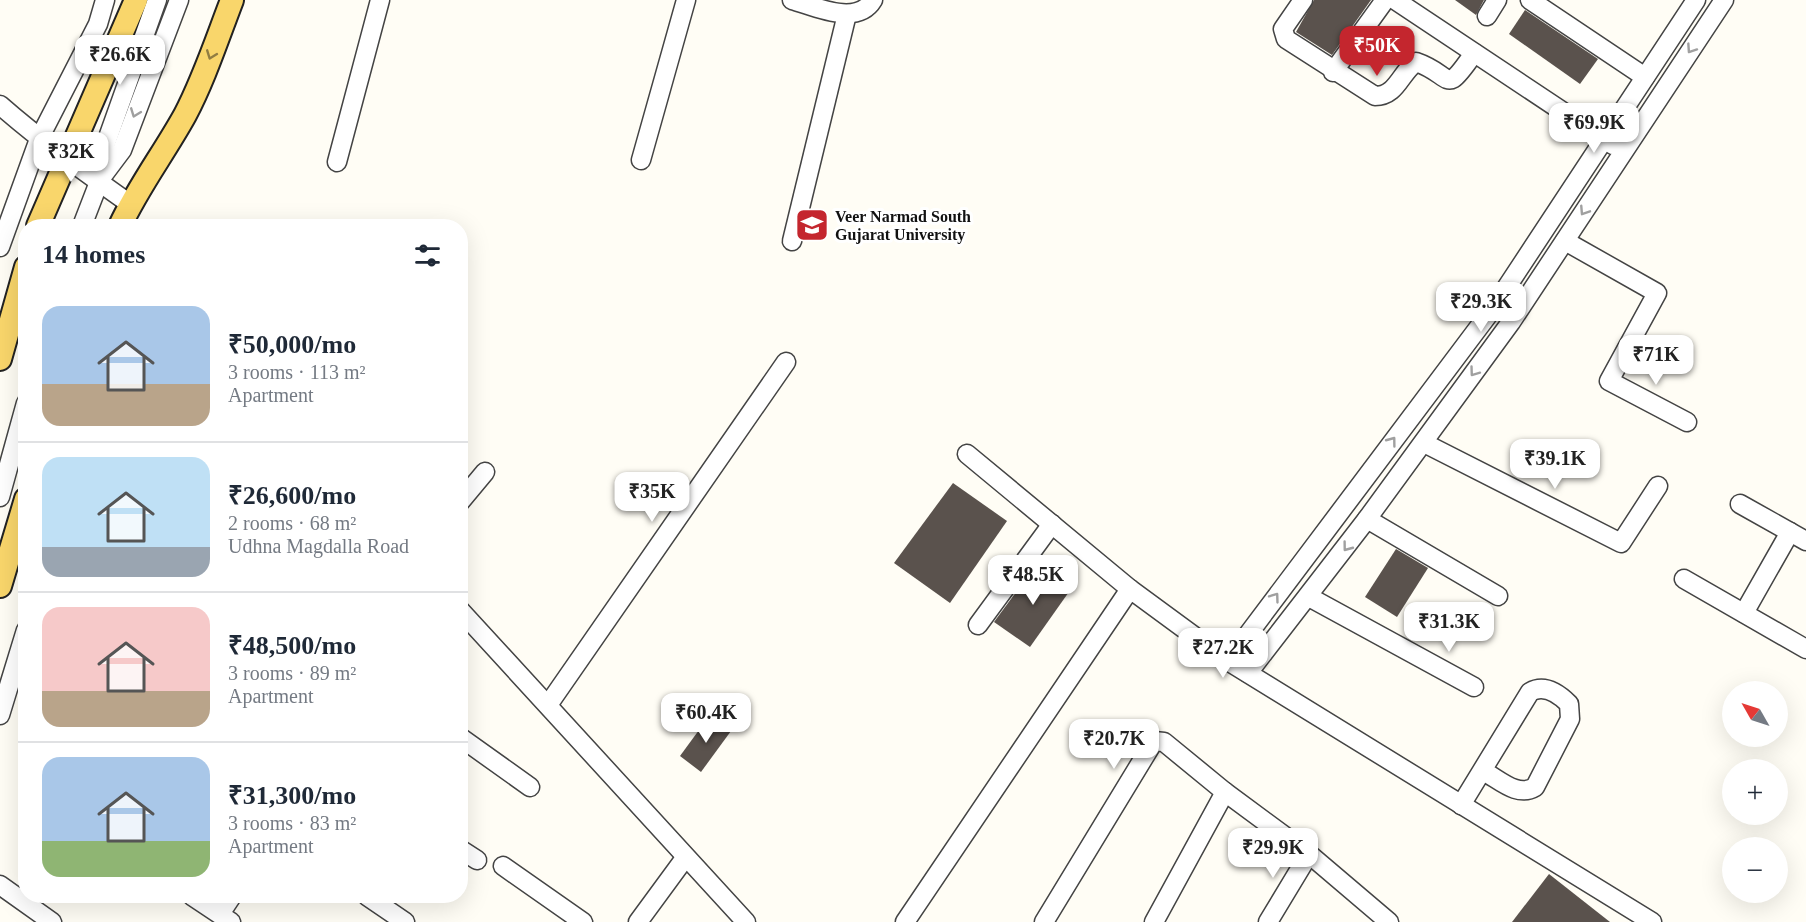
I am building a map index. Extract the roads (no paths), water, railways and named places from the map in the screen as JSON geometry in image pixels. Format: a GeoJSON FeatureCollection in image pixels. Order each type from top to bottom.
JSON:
{"type":"FeatureCollection","features":[{"type":"Feature","properties":{"kind":"main road"},"geometry":{"type":"LineString","coordinates":[[41,219],[136,0]]}},
{"type":"Feature","properties":{"kind":"main road"},"geometry":{"type":"LineString","coordinates":[[123,219],[130,204],[185,115],[232,0]]}},
{"type":"Feature","properties":{"kind":"main road"},"geometry":{"type":"LineString","coordinates":[[0,359],[18,295]]}},
{"type":"Feature","properties":{"kind":"main road"},"geometry":{"type":"LineString","coordinates":[[0,586],[18,526]]}},
{"type":"Feature","properties":{"kind":"street"},"geometry":{"type":"LineString","coordinates":[[85,219],[99,182],[106,143],[157,0]]}},
{"type":"Feature","properties":{"kind":"street"},"geometry":{"type":"LineString","coordinates":[[99,182],[122,150],[179,0]]}},
{"type":"Feature","properties":{"kind":"street"},"geometry":{"type":"LineString","coordinates":[[337,162],[380,0]]}},
{"type":"Feature","properties":{"kind":"street"},"geometry":{"type":"LineString","coordinates":[[641,160],[686,0]]}},
{"type":"Feature","properties":{"kind":"street"},"geometry":{"type":"LineString","coordinates":[[792,0],[847,14],[859,12],[873,0]]}},
{"type":"Feature","properties":{"kind":"street"},"geometry":{"type":"LineString","coordinates":[[1303,0],[1283,29],[1282,35],[1333,72],[1375,96],[1384,96],[1391,92],[1416,62],[1445,81],[1451,81],[1458,77],[1474,53]]}},
{"type":"Feature","properties":{"kind":"street"},"geometry":{"type":"LineString","coordinates":[[1333,72],[1385,0]]}},
{"type":"Feature","properties":{"kind":"street"},"geometry":{"type":"LineString","coordinates":[[1395,0],[1622,151]]}},
{"type":"Feature","properties":{"kind":"street"},"geometry":{"type":"LineString","coordinates":[[1487,16],[1497,0]]}},
{"type":"Feature","properties":{"kind":"street"},"geometry":{"type":"LineString","coordinates":[[1530,0],[1645,77]]}},
{"type":"Feature","properties":{"kind":"street"},"geometry":{"type":"LineString","coordinates":[[1228,662],[1491,310],[1696,0]]}},
{"type":"Feature","properties":{"kind":"street"},"geometry":{"type":"LineString","coordinates":[[1248,673],[1309,597],[1511,322],[1724,0]]}},
{"type":"Feature","properties":{"kind":"street"},"geometry":{"type":"LineString","coordinates":[[0,247],[39,139],[98,24],[99,3]]}},
{"type":"Feature","properties":{"kind":"street"},"geometry":{"type":"LineString","coordinates":[[792,242],[847,14]]}},
{"type":"Feature","properties":{"kind":"street"},"geometry":{"type":"LineString","coordinates":[[0,105],[39,139],[67,156],[130,204]]}},
{"type":"Feature","properties":{"kind":"street"},"geometry":{"type":"LineString","coordinates":[[1565,241],[1657,293],[1609,381],[1687,422]]}},
{"type":"Feature","properties":{"kind":"street"},"geometry":{"type":"LineString","coordinates":[[548,705],[786,362]]}},
{"type":"Feature","properties":{"kind":"street"},"geometry":{"type":"LineString","coordinates":[[0,497],[18,433]]}},
{"type":"Feature","properties":{"kind":"street"},"geometry":{"type":"LineString","coordinates":[[1424,443],[1621,543],[1658,486]]}},
{"type":"Feature","properties":{"kind":"street"},"geometry":{"type":"LineString","coordinates":[[967,454],[1130,589],[1228,662],[1652,922]]}},
{"type":"Feature","properties":{"kind":"street"},"geometry":{"type":"LineString","coordinates":[[468,492],[485,472]]}},
{"type":"Feature","properties":{"kind":"street"},"geometry":{"type":"LineString","coordinates":[[1740,504],[1798,536],[1744,613]]}},
{"type":"Feature","properties":{"kind":"street"},"geometry":{"type":"LineString","coordinates":[[1367,519],[1498,596]]}},
{"type":"Feature","properties":{"kind":"street"},"geometry":{"type":"LineString","coordinates":[[978,625],[1052,524]]}},
{"type":"Feature","properties":{"kind":"street"},"geometry":{"type":"LineString","coordinates":[[1684,579],[1806,649]]}},
{"type":"Feature","properties":{"kind":"street"},"geometry":{"type":"LineString","coordinates":[[905,922],[1130,589]]}},
{"type":"Feature","properties":{"kind":"street"},"geometry":{"type":"LineString","coordinates":[[1309,597],[1474,687]]}},
{"type":"Feature","properties":{"kind":"street"},"geometry":{"type":"LineString","coordinates":[[468,619],[746,922]]}},
{"type":"Feature","properties":{"kind":"street"},"geometry":{"type":"LineString","coordinates":[[0,715],[18,670]]}},
{"type":"Feature","properties":{"kind":"street"},"geometry":{"type":"LineString","coordinates":[[1461,805],[1530,692],[1538,688],[1548,689],[1569,704],[1570,719],[1535,787],[1527,792],[1518,790],[1483,771]]}},
{"type":"Feature","properties":{"kind":"street"},"geometry":{"type":"LineString","coordinates":[[1044,922],[1154,741],[1164,742],[1225,792],[1309,854],[1368,915],[1389,922]]}},
{"type":"Feature","properties":{"kind":"street"},"geometry":{"type":"LineString","coordinates":[[468,743],[530,787]]}},
{"type":"Feature","properties":{"kind":"street"},"geometry":{"type":"LineString","coordinates":[[1154,922],[1225,792]]}},
{"type":"Feature","properties":{"kind":"street"},"geometry":{"type":"LineString","coordinates":[[468,854],[477,860]]}},
{"type":"Feature","properties":{"kind":"street"},"geometry":{"type":"LineString","coordinates":[[1268,922],[1309,854]]}},
{"type":"Feature","properties":{"kind":"street"},"geometry":{"type":"LineString","coordinates":[[638,922],[685,858]]}},
{"type":"Feature","properties":{"kind":"street"},"geometry":{"type":"LineString","coordinates":[[504,866],[583,922]]}},
{"type":"Feature","properties":{"kind":"street"},"geometry":{"type":"LineString","coordinates":[[0,885],[18,898]]}},
{"type":"Feature","properties":{"kind":"street"},"geometry":{"type":"LineString","coordinates":[[25,903],[51,922]]}},
{"type":"Feature","properties":{"kind":"street"},"geometry":{"type":"LineString","coordinates":[[202,903],[225,918],[230,903]]}},
{"type":"Feature","properties":{"kind":"street"},"geometry":{"type":"LineString","coordinates":[[377,903],[405,922]]}},
{"type":"Feature","properties":{"kind":"place","name":"Veer Narmad South Gujarat University"},"geometry":{"type":"Point","coordinates":[812,225]}}]}
